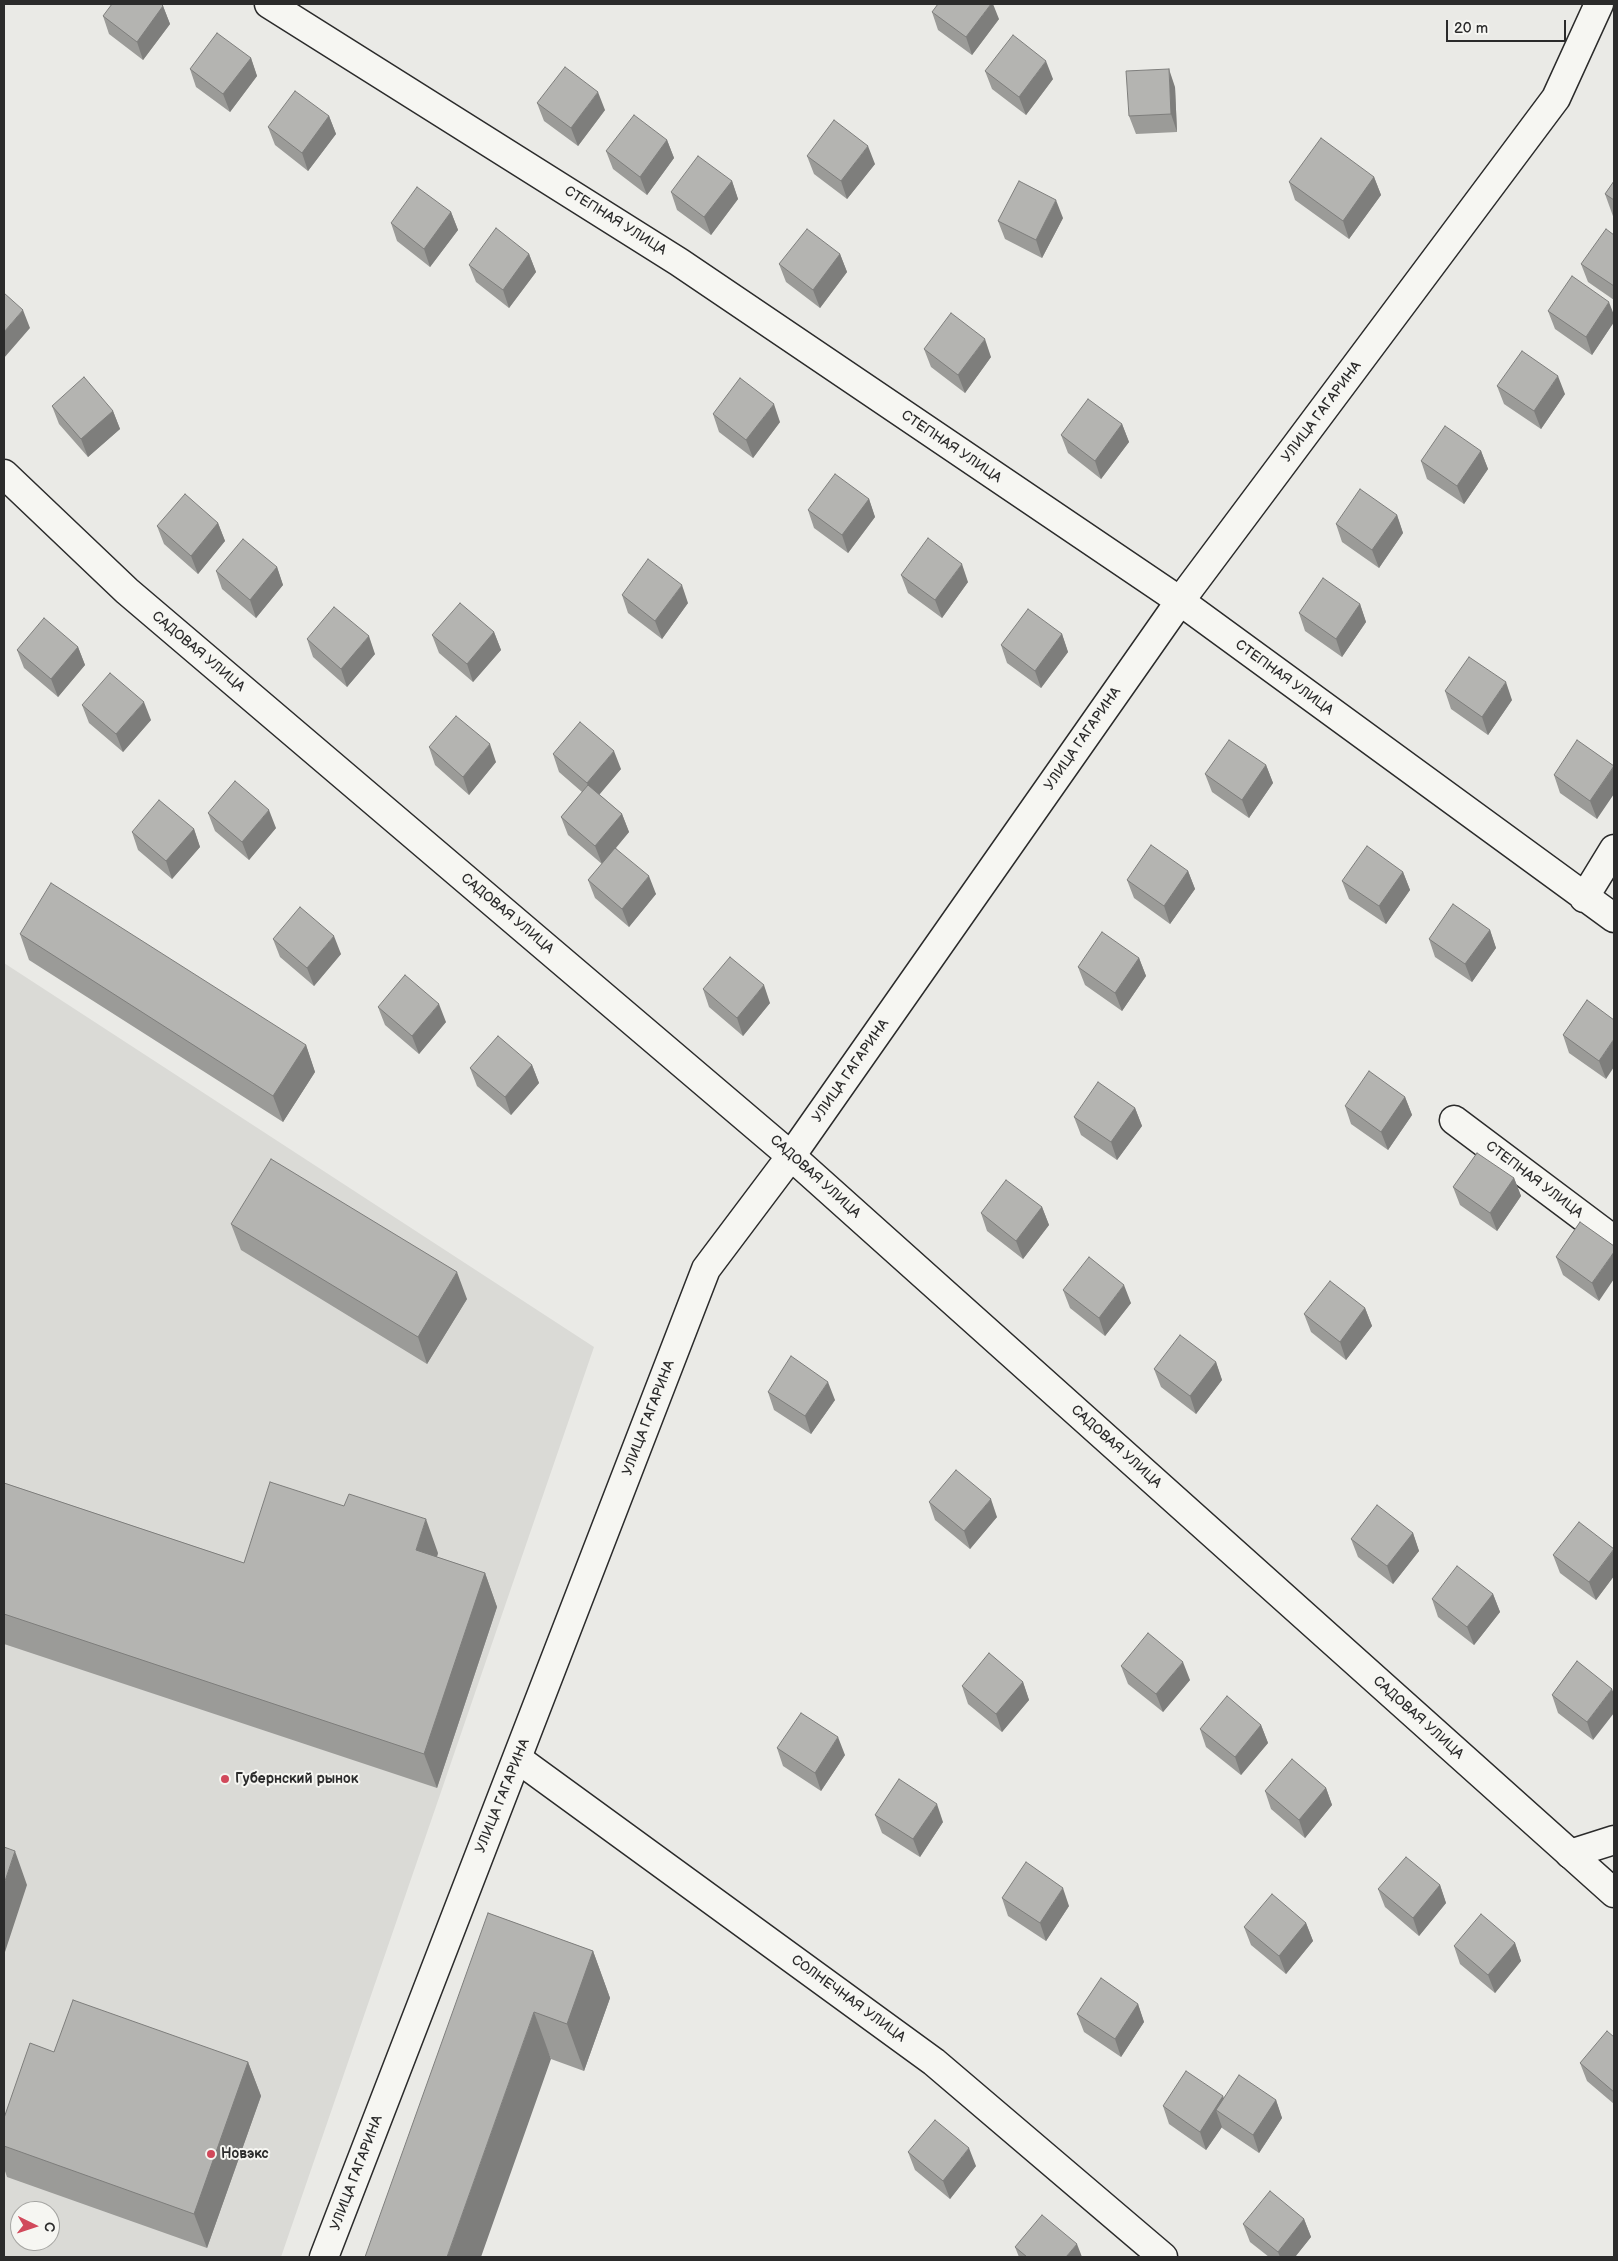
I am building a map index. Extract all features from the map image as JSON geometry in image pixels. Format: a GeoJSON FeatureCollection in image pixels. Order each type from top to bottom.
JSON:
{"type":"FeatureCollection","features":[{"type":"Feature","properties":{"kind":"street","name":"СТЕПНАЯ УЛИЦА"},"geometry":{"type":"LineString","coordinates":[[269,4],[679,262],[1180,602],[1614,918]]}},
{"type":"Feature","properties":{"kind":"street","name":"УЛИЦА ГАГАРИНА"},"geometry":{"type":"LineString","coordinates":[[324,2257],[706,1269],[791,1156],[1180,602],[1556,98],[1599,4]]}},
{"type":"Feature","properties":{"kind":"street","name":"САДОВАЯ УЛИЦА"},"geometry":{"type":"LineString","coordinates":[[4,474],[128,591],[791,1156],[1614,1894]]}},
{"type":"Feature","properties":{"kind":"street"},"geometry":{"type":"LineString","coordinates":[[1584,898],[1614,849]]}},
{"type":"Feature","properties":{"kind":"street","name":"СТЕПНАЯ УЛИЦА"},"geometry":{"type":"LineString","coordinates":[[1454,1120],[1614,1240]]}},
{"type":"Feature","properties":{"kind":"street","name":"СОЛНЕЧНАЯ УЛИЦА"},"geometry":{"type":"LineString","coordinates":[[518,1759],[934,2062],[1163,2257]]}},
{"type":"Feature","properties":{"kind":"street"},"geometry":{"type":"LineString","coordinates":[[1570,1854],[1614,1840]]}},
{"type":"Feature","properties":{"kind":"shaded area","name":"Губернский рынок"},"geometry":{"type":"Polygon","coordinates":[[[4,963],[594,1347],[281,2257],[4,2257],[4,963]]]}},
{"type":"Feature","properties":{"kind":"building"},"geometry":{"type":"Polygon","coordinates":[[[112,4],[161,4],[163,6],[137,42],[103,16],[112,4]]]}},
{"type":"Feature","properties":{"kind":"building"},"geometry":{"type":"Polygon","coordinates":[[[938,4],[991,4],[966,37],[932,12],[938,4]]]}},
{"type":"Feature","properties":{"kind":"building"},"geometry":{"type":"Polygon","coordinates":[[[217,33],[251,58],[223,94],[190,69],[217,33]]]}},
{"type":"Feature","properties":{"kind":"building"},"geometry":{"type":"Polygon","coordinates":[[[1013,35],[1046,61],[1019,97],[985,71],[1013,35]]]}},
{"type":"Feature","properties":{"kind":"building"},"geometry":{"type":"Polygon","coordinates":[[[565,67],[598,92],[571,128],[537,103],[565,67]]]}},
{"type":"Feature","properties":{"kind":"building"},"geometry":{"type":"Polygon","coordinates":[[[1169,69],[1171,114],[1129,116],[1126,71],[1169,69]]]}},
{"type":"Feature","properties":{"kind":"building"},"geometry":{"type":"Polygon","coordinates":[[[295,91],[329,116],[302,153],[268,127],[295,91]]]}},
{"type":"Feature","properties":{"kind":"building"},"geometry":{"type":"Polygon","coordinates":[[[634,115],[667,140],[640,177],[606,151],[634,115]]]}},
{"type":"Feature","properties":{"kind":"building"},"geometry":{"type":"Polygon","coordinates":[[[834,120],[868,146],[841,181],[807,156],[834,120]]]}},
{"type":"Feature","properties":{"kind":"building"},"geometry":{"type":"Polygon","coordinates":[[[1321,138],[1374,177],[1343,221],[1289,182],[1321,138]]]}},
{"type":"Feature","properties":{"kind":"building"},"geometry":{"type":"Polygon","coordinates":[[[698,156],[732,181],[704,217],[671,192],[698,156]]]}},
{"type":"Feature","properties":{"kind":"building"},"geometry":{"type":"Polygon","coordinates":[[[1019,181],[1056,200],[1036,240],[998,221],[1019,181]]]}},
{"type":"Feature","properties":{"kind":"building"},"geometry":{"type":"Polygon","coordinates":[[[1614,181],[1614,200],[1605,194],[1614,181]]]}},
{"type":"Feature","properties":{"kind":"building"},"geometry":{"type":"Polygon","coordinates":[[[417,187],[451,212],[424,249],[391,223],[417,187]]]}},
{"type":"Feature","properties":{"kind":"building"},"geometry":{"type":"Polygon","coordinates":[[[496,228],[529,254],[503,290],[469,265],[496,228]]]}},
{"type":"Feature","properties":{"kind":"building"},"geometry":{"type":"Polygon","coordinates":[[[807,229],[840,254],[813,290],[779,264],[807,229]]]}},
{"type":"Feature","properties":{"kind":"building"},"geometry":{"type":"Polygon","coordinates":[[[1606,229],[1614,235],[1614,286],[1581,264],[1606,229]]]}},
{"type":"Feature","properties":{"kind":"building"},"geometry":{"type":"Polygon","coordinates":[[[1572,276],[1609,302],[1586,337],[1548,311],[1572,276]]]}},
{"type":"Feature","properties":{"kind":"building"},"geometry":{"type":"Polygon","coordinates":[[[4,293],[23,310],[4,332],[4,293]]]}},
{"type":"Feature","properties":{"kind":"building"},"geometry":{"type":"Polygon","coordinates":[[[951,313],[985,339],[958,375],[924,349],[951,313]]]}},
{"type":"Feature","properties":{"kind":"building"},"geometry":{"type":"Polygon","coordinates":[[[1522,351],[1558,376],[1534,411],[1497,386],[1522,351]]]}},
{"type":"Feature","properties":{"kind":"building"},"geometry":{"type":"Polygon","coordinates":[[[84,377],[113,411],[81,439],[52,406],[84,377]]]}},
{"type":"Feature","properties":{"kind":"building"},"geometry":{"type":"Polygon","coordinates":[[[740,378],[774,404],[746,440],[713,414],[740,378]]]}},
{"type":"Feature","properties":{"kind":"building"},"geometry":{"type":"Polygon","coordinates":[[[1088,399],[1122,424],[1095,461],[1061,435],[1088,399]]]}},
{"type":"Feature","properties":{"kind":"building"},"geometry":{"type":"Polygon","coordinates":[[[1445,426],[1481,451],[1457,486],[1421,461],[1445,426]]]}},
{"type":"Feature","properties":{"kind":"building"},"geometry":{"type":"Polygon","coordinates":[[[835,474],[869,499],[842,535],[808,510],[835,474]]]}},
{"type":"Feature","properties":{"kind":"building"},"geometry":{"type":"Polygon","coordinates":[[[1360,489],[1397,515],[1372,550],[1336,524],[1360,489]]]}},
{"type":"Feature","properties":{"kind":"building"},"geometry":{"type":"Polygon","coordinates":[[[185,494],[218,523],[191,556],[157,526],[185,494]]]}},
{"type":"Feature","properties":{"kind":"building"},"geometry":{"type":"Polygon","coordinates":[[[928,538],[962,564],[935,600],[901,575],[928,538]]]}},
{"type":"Feature","properties":{"kind":"building"},"geometry":{"type":"Polygon","coordinates":[[[243,539],[277,567],[250,600],[216,571],[243,539]]]}},
{"type":"Feature","properties":{"kind":"building"},"geometry":{"type":"Polygon","coordinates":[[[648,559],[682,585],[655,621],[622,595],[648,559]]]}},
{"type":"Feature","properties":{"kind":"building"},"geometry":{"type":"Polygon","coordinates":[[[1323,578],[1360,604],[1336,639],[1299,613],[1323,578]]]}},
{"type":"Feature","properties":{"kind":"building"},"geometry":{"type":"Polygon","coordinates":[[[460,603],[494,632],[467,664],[432,635],[460,603]]]}},
{"type":"Feature","properties":{"kind":"building"},"geometry":{"type":"Polygon","coordinates":[[[334,607],[369,636],[341,669],[307,639],[334,607]]]}},
{"type":"Feature","properties":{"kind":"building"},"geometry":{"type":"Polygon","coordinates":[[[1028,609],[1062,634],[1035,671],[1001,645],[1028,609]]]}},
{"type":"Feature","properties":{"kind":"building"},"geometry":{"type":"Polygon","coordinates":[[[44,618],[78,647],[51,679],[17,650],[44,618]]]}},
{"type":"Feature","properties":{"kind":"building"},"geometry":{"type":"Polygon","coordinates":[[[1469,657],[1506,682],[1482,717],[1445,691],[1469,657]]]}},
{"type":"Feature","properties":{"kind":"building"},"geometry":{"type":"Polygon","coordinates":[[[110,673],[144,702],[116,734],[82,705],[110,673]]]}},
{"type":"Feature","properties":{"kind":"building"},"geometry":{"type":"Polygon","coordinates":[[[456,716],[490,744],[463,777],[429,747],[456,716]]]}},
{"type":"Feature","properties":{"kind":"building"},"geometry":{"type":"Polygon","coordinates":[[[580,722],[614,751],[587,783],[553,754],[580,722]]]}},
{"type":"Feature","properties":{"kind":"building"},"geometry":{"type":"Polygon","coordinates":[[[1229,740],[1266,765],[1242,800],[1205,774],[1229,740]]]}},
{"type":"Feature","properties":{"kind":"building"},"geometry":{"type":"Polygon","coordinates":[[[1577,740],[1614,766],[1590,801],[1554,775],[1577,740]]]}},
{"type":"Feature","properties":{"kind":"building"},"geometry":{"type":"Polygon","coordinates":[[[235,781],[269,810],[242,842],[208,813],[235,781]]]}},
{"type":"Feature","properties":{"kind":"building"},"geometry":{"type":"Polygon","coordinates":[[[588,785],[622,814],[595,846],[561,817],[588,785]]]}},
{"type":"Feature","properties":{"kind":"building"},"geometry":{"type":"Polygon","coordinates":[[[159,800],[194,829],[166,861],[132,832],[159,800]]]}},
{"type":"Feature","properties":{"kind":"building"},"geometry":{"type":"Polygon","coordinates":[[[1151,845],[1188,871],[1164,906],[1127,880],[1151,845]]]}},
{"type":"Feature","properties":{"kind":"building"},"geometry":{"type":"Polygon","coordinates":[[[1367,846],[1403,872],[1379,906],[1342,881],[1367,846]]]}},
{"type":"Feature","properties":{"kind":"building"},"geometry":{"type":"Polygon","coordinates":[[[615,848],[649,876],[622,909],[588,880],[615,848]]]}},
{"type":"Feature","properties":{"kind":"building"},"geometry":{"type":"Polygon","coordinates":[[[51,883],[306,1045],[273,1096],[20,934],[51,883]]]}},
{"type":"Feature","properties":{"kind":"building"},"geometry":{"type":"Polygon","coordinates":[[[1453,904],[1490,930],[1465,964],[1429,939],[1453,904]]]}},
{"type":"Feature","properties":{"kind":"building"},"geometry":{"type":"Polygon","coordinates":[[[300,907],[334,936],[307,968],[273,939],[300,907]]]}},
{"type":"Feature","properties":{"kind":"building"},"geometry":{"type":"Polygon","coordinates":[[[1102,932],[1139,958],[1115,993],[1078,967],[1102,932]]]}},
{"type":"Feature","properties":{"kind":"building"},"geometry":{"type":"Polygon","coordinates":[[[730,957],[764,985],[737,1018],[703,989],[730,957]]]}},
{"type":"Feature","properties":{"kind":"building"},"geometry":{"type":"Polygon","coordinates":[[[405,975],[439,1004],[412,1036],[378,1007],[405,975]]]}},
{"type":"Feature","properties":{"kind":"building"},"geometry":{"type":"Polygon","coordinates":[[[1587,1000],[1614,1020],[1614,1039],[1599,1061],[1563,1035],[1587,1000]]]}},
{"type":"Feature","properties":{"kind":"building"},"geometry":{"type":"Polygon","coordinates":[[[498,1036],[532,1065],[505,1097],[470,1068],[498,1036]]]}},
{"type":"Feature","properties":{"kind":"building"},"geometry":{"type":"Polygon","coordinates":[[[1369,1071],[1405,1097],[1381,1132],[1345,1106],[1369,1071]]]}},
{"type":"Feature","properties":{"kind":"building"},"geometry":{"type":"Polygon","coordinates":[[[1098,1082],[1135,1108],[1111,1142],[1074,1117],[1098,1082]]]}},
{"type":"Feature","properties":{"kind":"building"},"geometry":{"type":"Polygon","coordinates":[[[1477,1153],[1514,1178],[1490,1213],[1453,1187],[1477,1153]]]}},
{"type":"Feature","properties":{"kind":"building"},"geometry":{"type":"Polygon","coordinates":[[[271,1159],[457,1272],[418,1337],[231,1224],[271,1159]]]}},
{"type":"Feature","properties":{"kind":"building"},"geometry":{"type":"Polygon","coordinates":[[[1006,1180],[1042,1207],[1016,1241],[981,1213],[1006,1180]]]}},
{"type":"Feature","properties":{"kind":"building"},"geometry":{"type":"Polygon","coordinates":[[[1580,1222],[1614,1246],[1614,1252],[1592,1283],[1556,1257],[1580,1222]]]}},
{"type":"Feature","properties":{"kind":"building"},"geometry":{"type":"Polygon","coordinates":[[[1089,1257],[1124,1285],[1099,1318],[1063,1290],[1089,1257]]]}},
{"type":"Feature","properties":{"kind":"building"},"geometry":{"type":"Polygon","coordinates":[[[1330,1281],[1365,1308],[1340,1342],[1304,1314],[1330,1281]]]}},
{"type":"Feature","properties":{"kind":"building"},"geometry":{"type":"Polygon","coordinates":[[[1180,1335],[1216,1362],[1190,1396],[1154,1369],[1180,1335]]]}},
{"type":"Feature","properties":{"kind":"building"},"geometry":{"type":"Polygon","coordinates":[[[791,1356],[828,1382],[805,1416],[768,1392],[791,1356]]]}},
{"type":"Feature","properties":{"kind":"building"},"geometry":{"type":"Polygon","coordinates":[[[956,1470],[991,1499],[964,1531],[929,1502],[956,1470]]]}},
{"type":"Feature","properties":{"kind":"building"},"geometry":{"type":"Polygon","coordinates":[[[270,1482],[344,1506],[349,1494],[426,1519],[416,1550],[485,1573],[424,1754],[4,1614],[4,1483],[244,1563],[270,1482]]]}},
{"type":"Feature","properties":{"kind":"building"},"geometry":{"type":"Polygon","coordinates":[[[1377,1505],[1413,1533],[1387,1566],[1351,1539],[1377,1505]]]}},
{"type":"Feature","properties":{"kind":"building"},"geometry":{"type":"Polygon","coordinates":[[[1579,1522],[1614,1549],[1589,1582],[1553,1555],[1579,1522]]]}},
{"type":"Feature","properties":{"kind":"building"},"geometry":{"type":"Polygon","coordinates":[[[1457,1566],[1493,1594],[1467,1627],[1432,1599],[1457,1566]]]}},
{"type":"Feature","properties":{"kind":"building"},"geometry":{"type":"Polygon","coordinates":[[[1148,1633],[1183,1662],[1156,1694],[1121,1666],[1148,1633]]]}},
{"type":"Feature","properties":{"kind":"building"},"geometry":{"type":"Polygon","coordinates":[[[989,1653],[1023,1682],[996,1714],[962,1686],[989,1653]]]}},
{"type":"Feature","properties":{"kind":"building"},"geometry":{"type":"Polygon","coordinates":[[[1577,1661],[1612,1689],[1587,1722],[1552,1695],[1577,1661]]]}},
{"type":"Feature","properties":{"kind":"building"},"geometry":{"type":"Polygon","coordinates":[[[1227,1696],[1261,1725],[1235,1757],[1200,1729],[1227,1696]]]}},
{"type":"Feature","properties":{"kind":"building"},"geometry":{"type":"Polygon","coordinates":[[[801,1713],[838,1737],[815,1773],[777,1748],[801,1713]]]}},
{"type":"Feature","properties":{"kind":"building"},"geometry":{"type":"Polygon","coordinates":[[[1292,1759],[1326,1788],[1299,1820],[1265,1791],[1292,1759]]]}},
{"type":"Feature","properties":{"kind":"building"},"geometry":{"type":"Polygon","coordinates":[[[899,1779],[937,1804],[913,1839],[875,1815],[899,1779]]]}},
{"type":"Feature","properties":{"kind":"building"},"geometry":{"type":"Polygon","coordinates":[[[4,1847],[15,1851],[4,1884],[4,1847]]]}},
{"type":"Feature","properties":{"kind":"building"},"geometry":{"type":"Polygon","coordinates":[[[1406,1857],[1440,1885],[1413,1918],[1378,1889],[1406,1857]]]}},
{"type":"Feature","properties":{"kind":"building"},"geometry":{"type":"Polygon","coordinates":[[[1026,1862],[1063,1888],[1040,1923],[1002,1898],[1026,1862]]]}},
{"type":"Feature","properties":{"kind":"building"},"geometry":{"type":"Polygon","coordinates":[[[1272,1894],[1306,1923],[1279,1956],[1244,1927],[1272,1894]]]}},
{"type":"Feature","properties":{"kind":"building"},"geometry":{"type":"Polygon","coordinates":[[[488,1913],[593,1951],[567,2024],[534,2012],[447,2257],[365,2257],[488,1913]]]}},
{"type":"Feature","properties":{"kind":"building"},"geometry":{"type":"Polygon","coordinates":[[[1481,1914],[1515,1943],[1488,1975],[1454,1946],[1481,1914]]]}},
{"type":"Feature","properties":{"kind":"building"},"geometry":{"type":"Polygon","coordinates":[[[1101,1978],[1138,2004],[1115,2039],[1077,2014],[1101,1978]]]}},
{"type":"Feature","properties":{"kind":"building"},"geometry":{"type":"Polygon","coordinates":[[[73,2000],[248,2062],[194,2214],[4,2146],[4,2118],[30,2043],[54,2052],[73,2000]]]}},
{"type":"Feature","properties":{"kind":"building"},"geometry":{"type":"Polygon","coordinates":[[[1607,2031],[1614,2037],[1614,2092],[1580,2063],[1607,2031]]]}},
{"type":"Feature","properties":{"kind":"building"},"geometry":{"type":"Polygon","coordinates":[[[1186,2071],[1223,2096],[1200,2132],[1163,2106],[1186,2071]]]}},
{"type":"Feature","properties":{"kind":"building"},"geometry":{"type":"Polygon","coordinates":[[[1239,2075],[1276,2100],[1253,2135],[1216,2110],[1239,2075]]]}},
{"type":"Feature","properties":{"kind":"building"},"geometry":{"type":"Polygon","coordinates":[[[935,2120],[969,2148],[943,2181],[908,2152],[935,2120]]]}},
{"type":"Feature","properties":{"kind":"building"},"geometry":{"type":"Polygon","coordinates":[[[1270,2191],[1304,2219],[1278,2252],[1243,2224],[1270,2191]]]}},
{"type":"Feature","properties":{"kind":"building"},"geometry":{"type":"Polygon","coordinates":[[[1042,2215],[1077,2244],[1066,2257],[1027,2257],[1015,2247],[1042,2215]]]}},
{"type":"Feature","properties":{"kind":"place","name":"Губернский рынок"},"geometry":{"type":"Point","coordinates":[225,1779]}},
{"type":"Feature","properties":{"kind":"place","name":"Новэкс"},"geometry":{"type":"Point","coordinates":[211,2154]}}]}
